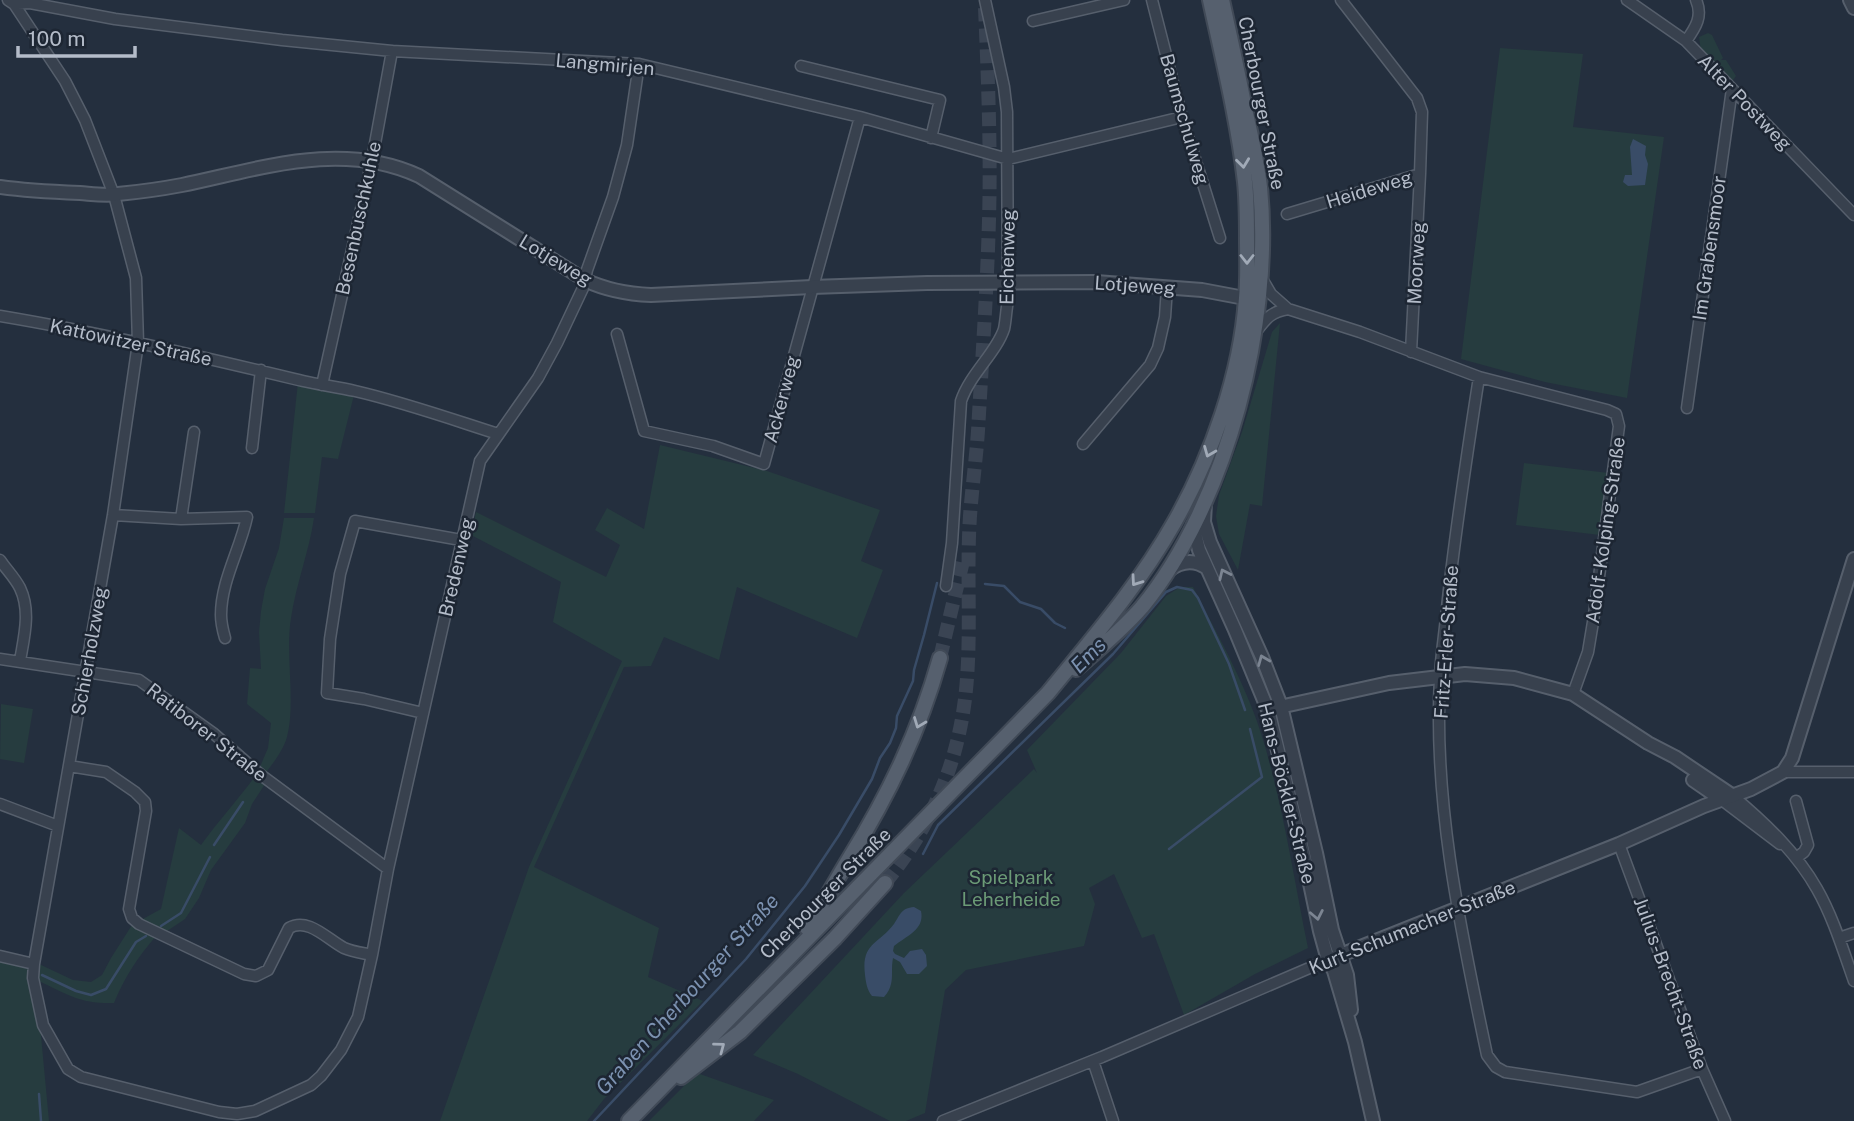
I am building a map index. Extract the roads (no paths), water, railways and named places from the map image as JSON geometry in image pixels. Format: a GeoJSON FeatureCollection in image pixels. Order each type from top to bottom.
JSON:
{"type":"FeatureCollection","features":[{"type":"Feature","properties":{"kind":"main road","name":"Cherbourger Straße"},"geometry":{"type":"LineString","coordinates":[[629,1121],[1048,693],[1119,632],[1169,570],[1193,525],[1234,424],[1253,336],[1253,300],[1241,151],[1210,0]]}},
{"type":"Feature","properties":{"kind":"main road","name":"Cherbourger Straße"},"geometry":{"type":"LineString","coordinates":[[1048,693],[1128,592],[1174,524],[1193,488],[1226,402],[1261,276],[1262,220],[1259,185],[1223,0]]}},
{"type":"Feature","properties":{"kind":"main road"},"geometry":{"type":"LineString","coordinates":[[1174,524],[1193,525],[1190,500],[1193,488]]}},
{"type":"Feature","properties":{"kind":"main road"},"geometry":{"type":"LineString","coordinates":[[785,961],[822,906],[888,793],[922,715],[940,658]]}},
{"type":"Feature","properties":{"kind":"main road"},"geometry":{"type":"LineString","coordinates":[[646,1104],[740,1032],[835,938],[885,883]]}},
{"type":"Feature","properties":{"kind":"street","name":"Eichenweg"},"geometry":{"type":"LineString","coordinates":[[946,586],[952,543],[961,401],[969,383],[1004,329],[1009,282],[1008,159],[1004,87],[985,0]]}},
{"type":"Feature","properties":{"kind":"street"},"geometry":{"type":"LineString","coordinates":[[1033,21],[1124,0]]}},
{"type":"Feature","properties":{"kind":"street","name":"Baumschulweg"},"geometry":{"type":"LineString","coordinates":[[1152,0],[1182,117],[1220,238]]}},
{"type":"Feature","properties":{"kind":"street","name":"Heideweg"},"geometry":{"type":"LineString","coordinates":[[1287,214],[1420,174],[1422,112],[1418,98],[1341,0]]}},
{"type":"Feature","properties":{"kind":"street","name":"Alter Postweg"},"geometry":{"type":"LineString","coordinates":[[1627,0],[1686,41],[1854,215]]}},
{"type":"Feature","properties":{"kind":"street"},"geometry":{"type":"LineString","coordinates":[[1686,41],[1698,23],[1696,0]]}},
{"type":"Feature","properties":{"kind":"street","name":"Langmirjen"},"geometry":{"type":"LineString","coordinates":[[11,2],[282,40],[392,51],[639,64],[860,117],[1008,159],[1182,117]]}},
{"type":"Feature","properties":{"kind":"street","name":"Schierholzweg"},"geometry":{"type":"LineString","coordinates":[[11,2],[65,81],[85,120],[114,195],[136,278],[138,342],[113,515],[34,964],[33,978],[43,1024],[68,1069],[80,1077],[219,1112],[237,1114],[255,1111],[312,1085]]}},
{"type":"Feature","properties":{"kind":"street","name":"Besenbuschkuhle"},"geometry":{"type":"LineString","coordinates":[[322,384],[372,160],[392,51]]}},
{"type":"Feature","properties":{"kind":"street","name":"Bredenweg"},"geometry":{"type":"LineString","coordinates":[[312,1085],[341,1049],[358,1017],[388,869],[480,461],[530,390],[552,353],[583,288],[627,145],[639,64]]}},
{"type":"Feature","properties":{"kind":"street"},"geometry":{"type":"LineString","coordinates":[[800,66],[940,100],[931,138]]}},
{"type":"Feature","properties":{"kind":"street","name":"Im Grabensmoor"},"geometry":{"type":"LineString","coordinates":[[1687,408],[1732,89]]}},
{"type":"Feature","properties":{"kind":"street","name":"Ackerweg"},"geometry":{"type":"LineString","coordinates":[[617,334],[644,431],[713,446],[764,464],[860,117]]}},
{"type":"Feature","properties":{"kind":"street","name":"Lotjeweg"},"geometry":{"type":"LineString","coordinates":[[0,187],[114,195],[182,185],[282,163],[372,160],[419,176],[585,280],[606,289],[651,296],[958,282],[1096,282],[1202,290],[1253,300]]}},
{"type":"Feature","properties":{"kind":"street","name":"Moorweg"},"geometry":{"type":"LineString","coordinates":[[1411,352],[1420,174]]}},
{"type":"Feature","properties":{"kind":"street"},"geometry":{"type":"LineString","coordinates":[[1261,276],[1271,294],[1288,309]]}},
{"type":"Feature","properties":{"kind":"street"},"geometry":{"type":"LineString","coordinates":[[1083,444],[1150,365],[1158,348],[1165,317],[1167,287]]}},
{"type":"Feature","properties":{"kind":"street"},"geometry":{"type":"LineString","coordinates":[[1253,336],[1268,316],[1288,309]]}},
{"type":"Feature","properties":{"kind":"street","name":"Adolf-Kolping-Straße"},"geometry":{"type":"LineString","coordinates":[[1288,309],[1360,332],[1479,377],[1616,414],[1619,426],[1593,622],[1588,652],[1573,694]]}},
{"type":"Feature","properties":{"kind":"street","name":"Kattowitzer Straße"},"geometry":{"type":"LineString","coordinates":[[0,316],[138,342],[356,391],[498,434]]}},
{"type":"Feature","properties":{"kind":"street"},"geometry":{"type":"LineString","coordinates":[[252,448],[261,370]]}},
{"type":"Feature","properties":{"kind":"street","name":"Fritz-Erler-Straße"},"geometry":{"type":"LineString","coordinates":[[1479,377],[1454,548],[1440,677],[1440,744],[1443,797],[1457,909],[1487,1055],[1496,1067],[1505,1072],[1637,1092],[1702,1069]]}},
{"type":"Feature","properties":{"kind":"street"},"geometry":{"type":"LineString","coordinates":[[181,519],[194,432]]}},
{"type":"Feature","properties":{"kind":"street","name":"Hans-Böckler-Straße"},"geometry":{"type":"LineString","coordinates":[[1208,492],[1204,508],[1206,533],[1281,706],[1317,853],[1332,930],[1334,971],[1355,1042],[1373,1121]]}},
{"type":"Feature","properties":{"kind":"street"},"geometry":{"type":"LineString","coordinates":[[113,515],[181,519],[247,517],[239,549],[227,576],[220,616],[225,638]]}},
{"type":"Feature","properties":{"kind":"street"},"geometry":{"type":"LineString","coordinates":[[423,713],[327,693],[330,639],[340,574],[355,521],[461,540]]}},
{"type":"Feature","properties":{"kind":"street"},"geometry":{"type":"LineString","coordinates":[[1193,525],[1206,533]]}},
{"type":"Feature","properties":{"kind":"street","name":"Hans-Böckler-Straße"},"geometry":{"type":"LineString","coordinates":[[1193,525],[1206,568],[1236,630],[1268,710],[1320,931],[1334,958]]}},
{"type":"Feature","properties":{"kind":"street"},"geometry":{"type":"LineString","coordinates":[[1783,772],[1792,758],[1854,559]]}},
{"type":"Feature","properties":{"kind":"street"},"geometry":{"type":"LineString","coordinates":[[0,560],[20,587],[26,606],[26,626],[20,661]]}},
{"type":"Feature","properties":{"kind":"street"},"geometry":{"type":"LineString","coordinates":[[1169,570],[1189,562],[1206,568]]}},
{"type":"Feature","properties":{"kind":"street","name":"Ratiborer Straße"},"geometry":{"type":"LineString","coordinates":[[0,659],[139,680],[213,733],[261,775],[388,869]]}},
{"type":"Feature","properties":{"kind":"street"},"geometry":{"type":"LineString","coordinates":[[1268,710],[1380,685],[1473,674],[1514,678],[1573,694],[1648,743],[1675,757],[1774,832],[1818,890],[1854,981]]}},
{"type":"Feature","properties":{"kind":"street"},"geometry":{"type":"LineString","coordinates":[[69,766],[106,772],[145,802],[146,811],[129,909],[132,918],[139,924],[244,974],[256,976],[268,970],[289,928],[295,924],[305,924],[346,949],[372,955]]}},
{"type":"Feature","properties":{"kind":"street"},"geometry":{"type":"LineString","coordinates":[[1783,772],[1854,772]]}},
{"type":"Feature","properties":{"kind":"street","name":"Kurt-Schumacher-Straße"},"geometry":{"type":"LineString","coordinates":[[943,1121],[1093,1061],[1334,958],[1619,844],[1755,787],[1783,772]]}},
{"type":"Feature","properties":{"kind":"street"},"geometry":{"type":"LineString","coordinates":[[1793,855],[1804,852],[1808,845],[1796,801]]}},
{"type":"Feature","properties":{"kind":"street"},"geometry":{"type":"LineString","coordinates":[[0,804],[58,826]]}},
{"type":"Feature","properties":{"kind":"street","name":"Julius-Brecht-Straße"},"geometry":{"type":"LineString","coordinates":[[1619,844],[1702,1069],[1724,1121]]}},
{"type":"Feature","properties":{"kind":"street"},"geometry":{"type":"LineString","coordinates":[[1839,938],[1854,933]]}},
{"type":"Feature","properties":{"kind":"street"},"geometry":{"type":"LineString","coordinates":[[0,956],[34,964]]}},
{"type":"Feature","properties":{"kind":"street"},"geometry":{"type":"LineString","coordinates":[[1093,1061],[1112,1121]]}},
{"type":"Feature","properties":{"kind":"water"},"geometry":{"type":"Polygon","coordinates":[[[1633,139],[1646,146],[1648,164],[1645,185],[1628,186],[1623,182],[1625,175],[1632,175],[1630,147],[1633,139]]]}},
{"type":"Feature","properties":{"kind":"water"},"geometry":{"type":"Polygon","coordinates":[[[914,907],[921,911],[920,923],[914,932],[894,946],[893,951],[904,958],[910,951],[922,949],[926,955],[927,966],[919,974],[907,974],[900,962],[893,958],[888,992],[884,997],[872,996],[868,989],[864,964],[868,950],[888,931],[904,910],[914,907]]]}},
{"type":"Feature","properties":{"kind":"waterway","name":"Graben Cherbourger Straße"},"geometry":{"type":"LineString","coordinates":[[594,1121],[746,959],[805,886],[839,835],[872,779],[896,728],[897,716],[913,681],[937,583]]}},
{"type":"Feature","properties":{"kind":"waterway","name":"Graben Cherbourger Straße"},"geometry":{"type":"LineString","coordinates":[[985,584],[1004,586],[1020,602],[1041,609],[1055,623],[1065,628]]}},
{"type":"Feature","properties":{"kind":"waterway","name":"Ems"},"geometry":{"type":"LineString","coordinates":[[923,854],[938,825],[1113,654],[1166,592],[1177,587],[1192,590],[1198,598],[1229,664],[1245,710]]}},
{"type":"Feature","properties":{"kind":"waterway","name":"Ems"},"geometry":{"type":"LineString","coordinates":[[1169,849],[1262,777],[1250,729]]}},
{"type":"Feature","properties":{"kind":"waterway"},"geometry":{"type":"LineString","coordinates":[[214,845],[243,802]]}},
{"type":"Feature","properties":{"kind":"waterway"},"geometry":{"type":"LineString","coordinates":[[161,926],[181,913],[210,857]]}},
{"type":"Feature","properties":{"kind":"waterway"},"geometry":{"type":"LineString","coordinates":[[42,975],[91,995],[106,989],[136,942],[146,936]]}},
{"type":"Feature","properties":{"kind":"waterway"},"geometry":{"type":"LineString","coordinates":[[39,1094],[41,1121]]}},
{"type":"Feature","properties":{"kind":"tunnel"},"geometry":{"type":"LineString","coordinates":[[885,883],[909,851],[929,817],[952,762],[963,714],[968,658],[970,516],[978,431],[989,220],[985,8]]}},
{"type":"Feature","properties":{"kind":"tunnel"},"geometry":{"type":"LineString","coordinates":[[940,658],[964,557]]}},
{"type":"Feature","properties":{"kind":"park label","name":"Spielpark Leherheide"},"geometry":{"type":"Point","coordinates":[1011,888]}}]}
